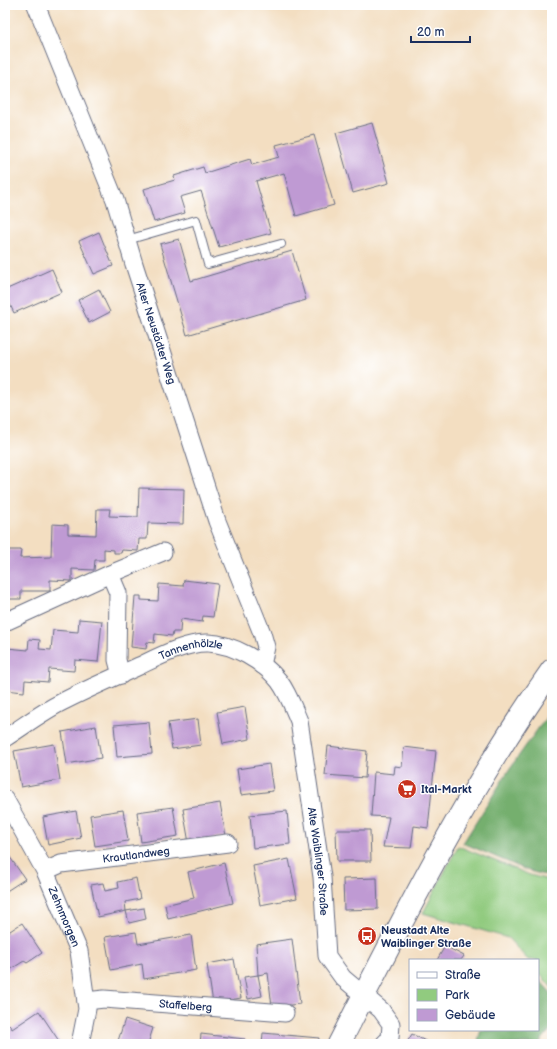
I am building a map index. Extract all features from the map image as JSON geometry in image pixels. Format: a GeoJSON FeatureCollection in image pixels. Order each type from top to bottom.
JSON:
{"type":"FeatureCollection","features":[{"type":"Feature","properties":{"kind":"street","name":"Alter Neustädter Weg"},"geometry":{"type":"LineString","coordinates":[[36,5],[115,200],[217,521],[262,633],[266,647],[262,664]]}},
{"type":"Feature","properties":{"kind":"street"},"geometry":{"type":"LineString","coordinates":[[5,622],[110,574],[163,552]]}},
{"type":"Feature","properties":{"kind":"street"},"geometry":{"type":"LineString","coordinates":[[110,574],[118,593],[117,660],[121,675]]}},
{"type":"Feature","properties":{"kind":"street","name":"Tannenhölzle"},"geometry":{"type":"LineString","coordinates":[[5,738],[60,703],[170,652],[191,645],[207,643],[223,645],[262,664]]}},
{"type":"Feature","properties":{"kind":"street","name":"Alte Waiblinger Straße"},"geometry":{"type":"LineString","coordinates":[[262,664],[278,680],[290,698],[299,722],[322,877],[327,956],[343,978],[381,1010],[391,1024],[390,1038],[384,1044]]}},
{"type":"Feature","properties":{"kind":"street"},"geometry":{"type":"LineString","coordinates":[[340,1044],[448,837],[522,712],[552,670]]}},
{"type":"Feature","properties":{"kind":"street","name":"Zehnmorgen"},"geometry":{"type":"LineString","coordinates":[[5,799],[45,871],[79,952],[87,1009],[80,1044]]}},
{"type":"Feature","properties":{"kind":"street","name":"Krautlandweg"},"geometry":{"type":"LineString","coordinates":[[45,871],[61,864],[228,843]]}},
{"type":"Feature","properties":{"kind":"street","name":"Staffelberg"},"geometry":{"type":"LineString","coordinates":[[86,1001],[104,999],[285,1013]]}},
{"type":"Feature","properties":{"kind":"lane"},"geometry":{"type":"LineString","coordinates":[[127,240],[196,220],[208,264],[281,244]]}},
{"type":"Feature","properties":{"kind":"green space"},"geometry":{"type":"Polygon","coordinates":[[[552,709],[552,877],[529,871],[463,843],[510,768],[552,709]]]}},
{"type":"Feature","properties":{"kind":"green space"},"geometry":{"type":"Polygon","coordinates":[[[458,846],[530,875],[552,881],[552,988],[539,973],[539,959],[527,959],[508,938],[423,913],[458,846]]]}},
{"type":"Feature","properties":{"kind":"green space"},"geometry":{"type":"Polygon","coordinates":[[[539,979],[552,994],[552,1028],[538,1044],[477,1044],[481,1031],[539,1031],[539,979]]]}},
{"type":"Feature","properties":{"kind":"building"},"geometry":{"type":"Polygon","coordinates":[[[372,123],[389,183],[353,193],[336,133],[372,123]]]}},
{"type":"Feature","properties":{"kind":"building"},"geometry":{"type":"Polygon","coordinates":[[[314,135],[334,205],[296,216],[284,173],[256,181],[271,233],[219,247],[201,191],[180,197],[185,213],[154,222],[144,189],[175,180],[174,176],[203,167],[205,173],[250,159],[252,165],[279,157],[276,145],[314,135]]]}},
{"type":"Feature","properties":{"kind":"building"},"geometry":{"type":"Polygon","coordinates":[[[99,232],[113,266],[94,274],[79,241],[99,232]]]}},
{"type":"Feature","properties":{"kind":"building"},"geometry":{"type":"Polygon","coordinates":[[[179,239],[191,281],[292,251],[306,300],[187,335],[160,244],[179,239]]]}},
{"type":"Feature","properties":{"kind":"building"},"geometry":{"type":"Polygon","coordinates":[[[52,269],[62,292],[14,313],[5,294],[5,290],[52,269]]]}},
{"type":"Feature","properties":{"kind":"building"},"geometry":{"type":"Polygon","coordinates":[[[99,289],[110,312],[89,323],[78,300],[99,289]]]}},
{"type":"Feature","properties":{"kind":"building"},"geometry":{"type":"Polygon","coordinates":[[[139,488],[184,489],[183,524],[148,523],[147,539],[139,539],[138,551],[122,550],[121,553],[114,553],[114,550],[104,549],[104,560],[95,560],[94,570],[72,569],[72,581],[50,580],[50,591],[21,591],[21,599],[5,599],[5,550],[21,550],[20,558],[51,557],[52,524],[68,525],[68,534],[96,535],[97,509],[110,509],[109,516],[138,517],[139,488]]]}},
{"type":"Feature","properties":{"kind":"building"},"geometry":{"type":"Polygon","coordinates":[[[184,580],[218,584],[213,617],[203,616],[202,622],[181,619],[180,632],[173,632],[172,636],[155,634],[154,643],[147,642],[146,649],[131,647],[135,596],[141,596],[141,600],[158,601],[159,584],[183,586],[184,580]]]}},
{"type":"Feature","properties":{"kind":"building"},"geometry":{"type":"Polygon","coordinates":[[[79,619],[102,621],[98,662],[75,660],[74,671],[49,669],[48,682],[25,680],[24,692],[5,690],[7,648],[28,650],[29,639],[40,640],[39,649],[51,650],[53,630],[78,632],[79,619]]]}},
{"type":"Feature","properties":{"kind":"building"},"geometry":{"type":"Polygon","coordinates":[[[245,707],[250,739],[223,744],[217,712],[245,707]]]}},
{"type":"Feature","properties":{"kind":"building"},"geometry":{"type":"Polygon","coordinates":[[[198,719],[201,745],[172,749],[168,723],[198,719]]]}},
{"type":"Feature","properties":{"kind":"building"},"geometry":{"type":"Polygon","coordinates":[[[149,722],[152,754],[117,757],[114,725],[149,722]]]}},
{"type":"Feature","properties":{"kind":"building"},"geometry":{"type":"Polygon","coordinates":[[[96,726],[101,758],[67,764],[62,732],[96,726]]]}},
{"type":"Feature","properties":{"kind":"building"},"geometry":{"type":"Polygon","coordinates":[[[54,744],[60,780],[21,787],[14,751],[54,744]]]}},
{"type":"Feature","properties":{"kind":"building"},"geometry":{"type":"Polygon","coordinates":[[[328,746],[367,751],[365,778],[325,775],[328,746]]]}},
{"type":"Feature","properties":{"kind":"building"},"geometry":{"type":"Polygon","coordinates":[[[404,747],[436,751],[428,828],[414,826],[411,848],[383,847],[389,817],[371,816],[374,772],[394,774],[395,766],[402,767],[404,747]]]}},
{"type":"Feature","properties":{"kind":"building"},"geometry":{"type":"Polygon","coordinates":[[[269,764],[273,791],[241,795],[237,769],[269,764]]]}},
{"type":"Feature","properties":{"kind":"building"},"geometry":{"type":"Polygon","coordinates":[[[220,803],[226,836],[189,843],[183,809],[220,803]]]}},
{"type":"Feature","properties":{"kind":"building"},"geometry":{"type":"Polygon","coordinates":[[[173,807],[178,836],[141,842],[137,812],[173,807]]]}},
{"type":"Feature","properties":{"kind":"building"},"geometry":{"type":"Polygon","coordinates":[[[123,810],[128,841],[95,846],[90,815],[123,810]]]}},
{"type":"Feature","properties":{"kind":"building"},"geometry":{"type":"Polygon","coordinates":[[[76,811],[81,838],[48,845],[43,817],[76,811]]]}},
{"type":"Feature","properties":{"kind":"building"},"geometry":{"type":"Polygon","coordinates":[[[287,811],[290,844],[253,848],[250,815],[287,811]]]}},
{"type":"Feature","properties":{"kind":"building"},"geometry":{"type":"Polygon","coordinates":[[[336,830],[370,830],[371,861],[337,861],[336,830]]]}},
{"type":"Feature","properties":{"kind":"building"},"geometry":{"type":"Polygon","coordinates":[[[5,850],[25,879],[5,892],[5,850]]]}},
{"type":"Feature","properties":{"kind":"building"},"geometry":{"type":"Polygon","coordinates":[[[289,859],[297,898],[260,905],[253,866],[289,859]]]}},
{"type":"Feature","properties":{"kind":"building"},"geometry":{"type":"Polygon","coordinates":[[[224,863],[233,903],[168,919],[165,905],[194,898],[188,872],[224,863]]]}},
{"type":"Feature","properties":{"kind":"building"},"geometry":{"type":"Polygon","coordinates":[[[136,878],[140,899],[125,902],[126,911],[98,917],[91,885],[103,883],[105,891],[119,888],[118,882],[136,878]]]}},
{"type":"Feature","properties":{"kind":"building"},"geometry":{"type":"Polygon","coordinates":[[[377,878],[378,909],[344,910],[343,879],[377,878]]]}},
{"type":"Feature","properties":{"kind":"building"},"geometry":{"type":"Polygon","coordinates":[[[144,908],[146,919],[129,923],[126,911],[144,908]]]}},
{"type":"Feature","properties":{"kind":"building"},"geometry":{"type":"Polygon","coordinates":[[[22,923],[42,953],[27,963],[24,961],[5,973],[5,930],[7,933],[22,923]]]}},
{"type":"Feature","properties":{"kind":"building"},"geometry":{"type":"Polygon","coordinates":[[[136,932],[138,944],[191,935],[196,970],[144,979],[142,964],[111,970],[105,937],[136,932]]]}},
{"type":"Feature","properties":{"kind":"building"},"geometry":{"type":"Polygon","coordinates":[[[292,939],[300,1004],[272,1007],[268,973],[258,975],[256,944],[292,939]]]}},
{"type":"Feature","properties":{"kind":"building"},"geometry":{"type":"Polygon","coordinates":[[[445,946],[464,956],[462,959],[438,959],[445,946]]]}},
{"type":"Feature","properties":{"kind":"building"},"geometry":{"type":"Polygon","coordinates":[[[234,959],[241,998],[213,1003],[207,964],[234,959]]]}},
{"type":"Feature","properties":{"kind":"building"},"geometry":{"type":"Polygon","coordinates":[[[258,975],[262,996],[248,999],[244,977],[258,975]]]}},
{"type":"Feature","properties":{"kind":"building"},"geometry":{"type":"Polygon","coordinates":[[[39,1011],[61,1044],[5,1044],[5,1028],[10,1025],[12,1029],[39,1011]]]}},
{"type":"Feature","properties":{"kind":"building"},"geometry":{"type":"Polygon","coordinates":[[[125,1019],[153,1028],[148,1044],[117,1044],[125,1019]]]}},
{"type":"Feature","properties":{"kind":"building"},"geometry":{"type":"Polygon","coordinates":[[[263,1033],[319,1038],[318,1044],[262,1044],[263,1033]]]}},
{"type":"Feature","properties":{"kind":"building"},"geometry":{"type":"Polygon","coordinates":[[[201,1034],[245,1039],[244,1044],[200,1044],[201,1034]]]}},
{"type":"Feature","properties":{"kind":"building"},"geometry":{"type":"Polygon","coordinates":[[[412,1034],[431,1044],[406,1044],[412,1034]]]}},
{"type":"Feature","properties":{"kind":"place","name":"Ital-Markt"},"geometry":{"type":"Point","coordinates":[407,789]}},
{"type":"Feature","properties":{"kind":"place","name":"Neustadt Alte Waiblinger Straße"},"geometry":{"type":"Point","coordinates":[367,936]}}]}
